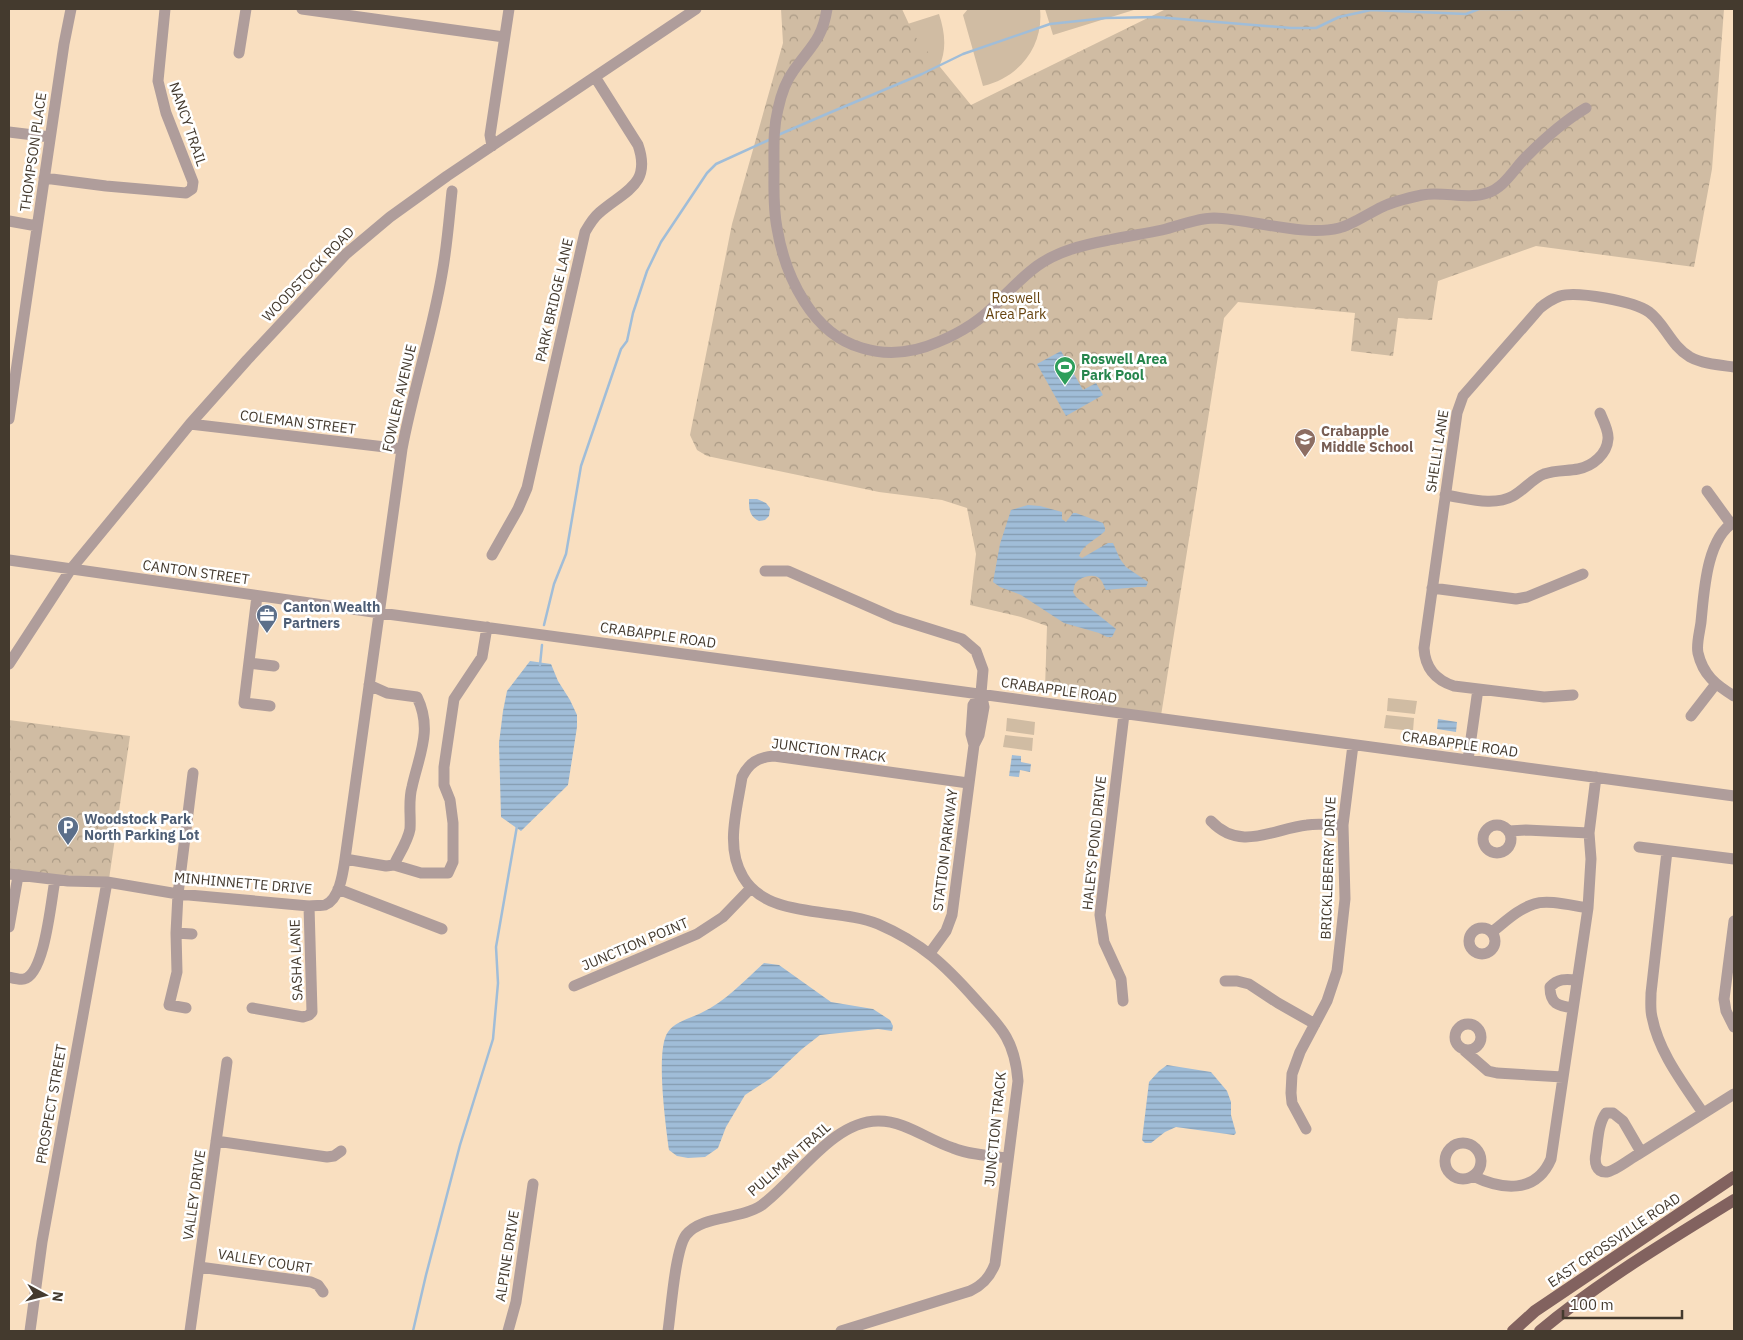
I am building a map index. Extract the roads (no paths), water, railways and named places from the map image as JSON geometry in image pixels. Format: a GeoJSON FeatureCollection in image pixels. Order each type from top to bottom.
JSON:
{"type":"FeatureCollection","features":[{"type":"Feature","properties":{"kind":"main road","name":"EAST CROSSVILLE ROAD"},"geometry":{"type":"LineString","coordinates":[[1513,1331],[1535,1311],[1734,1177]]}},
{"type":"Feature","properties":{"kind":"main road"},"geometry":{"type":"LineString","coordinates":[[1540,1331],[1566,1310],[1607,1282],[1734,1200]]}},
{"type":"Feature","properties":{"kind":"street","name":"THOMPSON PLACE"},"geometry":{"type":"LineString","coordinates":[[9,419],[64,44],[71,9]]}},
{"type":"Feature","properties":{"kind":"street","name":"NANCY TRAIL"},"geometry":{"type":"LineString","coordinates":[[44,178],[189,198],[193,182],[166,113],[158,81],[165,9]]}},
{"type":"Feature","properties":{"kind":"street"},"geometry":{"type":"LineString","coordinates":[[239,53],[246,9]]}},
{"type":"Feature","properties":{"kind":"street"},"geometry":{"type":"LineString","coordinates":[[302,9],[504,37]]}},
{"type":"Feature","properties":{"kind":"street"},"geometry":{"type":"LineString","coordinates":[[492,146],[490,135],[504,37],[510,9]]}},
{"type":"Feature","properties":{"kind":"street","name":"WOODSTOCK ROAD"},"geometry":{"type":"LineString","coordinates":[[9,664],[71,569],[190,424],[346,254],[390,217],[696,9]]}},
{"type":"Feature","properties":{"kind":"street"},"geometry":{"type":"LineString","coordinates":[[828,9],[820,37],[793,71],[786,84],[777,113],[774,137],[774,203],[777,230],[786,263],[796,287],[811,311],[826,328],[847,343],[871,351],[910,352],[937,343],[968,327],[1038,265],[1074,247],[1209,218],[1224,218],[1309,230],[1340,228],[1386,205],[1426,194],[1486,194],[1501,184],[1524,158],[1549,136],[1586,108]]}},
{"type":"Feature","properties":{"kind":"street","name":"PARK BRIDGE LANE"},"geometry":{"type":"LineString","coordinates":[[492,555],[518,509],[527,488],[585,232],[598,214],[633,188],[639,180],[642,170],[642,157],[638,145],[595,77]]}},
{"type":"Feature","properties":{"kind":"street"},"geometry":{"type":"LineString","coordinates":[[9,132],[50,137]]}},
{"type":"Feature","properties":{"kind":"street","name":"FOWLER AVENUE"},"geometry":{"type":"LineString","coordinates":[[380,613],[402,449],[409,410],[429,338],[442,274],[452,191]]}},
{"type":"Feature","properties":{"kind":"street"},"geometry":{"type":"LineString","coordinates":[[9,221],[37,226]]}},
{"type":"Feature","properties":{"kind":"street","name":"SHELLI LANE"},"geometry":{"type":"LineString","coordinates":[[1573,695],[1544,697],[1444,683],[1434,676],[1427,665],[1424,648],[1432,588],[1457,413],[1463,396],[1540,308],[1554,299],[1568,295],[1625,301],[1638,306],[1655,318],[1674,342],[1690,357],[1701,362],[1734,367]]}},
{"type":"Feature","properties":{"kind":"street"},"geometry":{"type":"LineString","coordinates":[[1446,495],[1490,502],[1501,501],[1514,496],[1544,474],[1587,467],[1597,460],[1605,450],[1609,438],[1600,413]]}},
{"type":"Feature","properties":{"kind":"street","name":"COLEMAN STREET"},"geometry":{"type":"LineString","coordinates":[[190,424],[402,449]]}},
{"type":"Feature","properties":{"kind":"street"},"geometry":{"type":"LineString","coordinates":[[1707,491],[1733,523],[1718,541],[1707,567],[1698,652],[1704,669],[1715,684],[1734,696]]}},
{"type":"Feature","properties":{"kind":"street","name":"CANTON STREET"},"geometry":{"type":"LineString","coordinates":[[9,560],[380,613]]}},
{"type":"Feature","properties":{"kind":"street","name":"STATION PARKWAY"},"geometry":{"type":"LineString","coordinates":[[765,571],[788,571],[895,618],[962,639],[976,651],[982,663],[983,679],[981,693],[973,705],[971,734],[974,745],[952,915],[946,931],[930,953]]}},
{"type":"Feature","properties":{"kind":"street"},"geometry":{"type":"LineString","coordinates":[[1432,588],[1516,599],[1527,597],[1583,574]]}},
{"type":"Feature","properties":{"kind":"street"},"geometry":{"type":"LineString","coordinates":[[257,596],[244,703],[270,706]]}},
{"type":"Feature","properties":{"kind":"street"},"geometry":{"type":"LineString","coordinates":[[380,613],[345,859],[338,889],[442,930]]}},
{"type":"Feature","properties":{"kind":"street","name":"CRABAPPLE ROAD"},"geometry":{"type":"LineString","coordinates":[[380,613],[1734,796]]}},
{"type":"Feature","properties":{"kind":"street"},"geometry":{"type":"LineString","coordinates":[[345,859],[386,866],[394,865],[421,873],[448,873],[453,862],[453,823],[450,800],[444,784],[444,767],[454,699],[482,657],[487,628]]}},
{"type":"Feature","properties":{"kind":"street"},"geometry":{"type":"LineString","coordinates":[[249,663],[274,666]]}},
{"type":"Feature","properties":{"kind":"street"},"geometry":{"type":"LineString","coordinates":[[1691,716],[1715,684]]}},
{"type":"Feature","properties":{"kind":"street"},"geometry":{"type":"LineString","coordinates":[[369,685],[387,693],[416,697],[420,704],[425,733],[409,805],[410,831],[394,865]]}},
{"type":"Feature","properties":{"kind":"street"},"geometry":{"type":"LineString","coordinates":[[1468,760],[1478,689]]}},
{"type":"Feature","properties":{"kind":"street","name":"HALEYS POND DRIVE"},"geometry":{"type":"LineString","coordinates":[[1123,1001],[1121,979],[1104,942],[1100,916],[1124,714]]}},
{"type":"Feature","properties":{"kind":"street","name":"BRICKLEBERRY DRIVE"},"geometry":{"type":"LineString","coordinates":[[1306,1129],[1292,1102],[1290,1093],[1292,1074],[1300,1052],[1334,984],[1345,899],[1342,825],[1353,745]]}},
{"type":"Feature","properties":{"kind":"street","name":"JUNCTION TRACK"},"geometry":{"type":"LineString","coordinates":[[841,1331],[970,1291],[983,1284],[988,1278],[995,1264],[1018,1081],[1017,1064],[1013,1049],[998,1024],[951,972],[930,953],[903,935],[876,923],[846,915],[780,905],[765,899],[751,888],[737,867],[734,856],[733,842],[742,777],[752,762],[763,757],[774,756],[968,783]]}},
{"type":"Feature","properties":{"kind":"street"},"geometry":{"type":"LineString","coordinates":[[186,1008],[169,1005],[177,972],[178,894],[193,773]]}},
{"type":"Feature","properties":{"kind":"street"},"geometry":{"type":"LineString","coordinates":[[1473,1176],[1487,1183],[1528,1184],[1538,1179],[1546,1171],[1551,1159],[1588,908],[1589,833],[1596,777]]}},
{"type":"Feature","properties":{"kind":"street"},"geometry":{"type":"LineString","coordinates":[[1211,821],[1217,828],[1226,833],[1245,837],[1266,835],[1307,825],[1342,825]]}},
{"type":"Feature","properties":{"kind":"street"},"geometry":{"type":"LineString","coordinates":[[1509,831],[1589,833]]}},
{"type":"Feature","properties":{"kind":"street"},"geometry":{"type":"LineString","coordinates":[[1639,847],[1734,859]]}},
{"type":"Feature","properties":{"kind":"street"},"geometry":{"type":"LineString","coordinates":[[1667,850],[1650,993],[1651,1015],[1657,1037],[1665,1055],[1703,1113]]}},
{"type":"Feature","properties":{"kind":"street"},"geometry":{"type":"LineString","coordinates":[[9,927],[13,875]]}},
{"type":"Feature","properties":{"kind":"street","name":"MINHINNETTE DRIVE"},"geometry":{"type":"LineString","coordinates":[[13,875],[55,880],[107,882],[178,894],[309,906],[325,904],[333,898],[338,889]]}},
{"type":"Feature","properties":{"kind":"street"},"geometry":{"type":"LineString","coordinates":[[9,977],[23,980],[31,976],[37,969],[42,955],[55,880]]}},
{"type":"Feature","properties":{"kind":"street","name":"PROSPECT STREET"},"geometry":{"type":"LineString","coordinates":[[30,1331],[42,1242],[107,882]]}},
{"type":"Feature","properties":{"kind":"street","name":"JUNCTION POINT"},"geometry":{"type":"LineString","coordinates":[[574,986],[697,934],[723,916],[751,888]]}},
{"type":"Feature","properties":{"kind":"street"},"geometry":{"type":"LineString","coordinates":[[1492,932],[1517,912],[1534,903],[1546,902],[1588,908]]}},
{"type":"Feature","properties":{"kind":"street","name":"SASHA LANE"},"geometry":{"type":"LineString","coordinates":[[252,1008],[303,1017],[312,1012],[309,906]]}},
{"type":"Feature","properties":{"kind":"street"},"geometry":{"type":"LineString","coordinates":[[1734,920],[1731,968],[1725,1005],[1734,1027]]}},
{"type":"Feature","properties":{"kind":"street"},"geometry":{"type":"LineString","coordinates":[[176,933],[192,934]]}},
{"type":"Feature","properties":{"kind":"street"},"geometry":{"type":"LineString","coordinates":[[1573,1008],[1563,1007],[1555,1003],[1550,996],[1550,987],[1555,982],[1563,979],[1577,980]]}},
{"type":"Feature","properties":{"kind":"street"},"geometry":{"type":"LineString","coordinates":[[1225,981],[1249,984],[1314,1024]]}},
{"type":"Feature","properties":{"kind":"street"},"geometry":{"type":"LineString","coordinates":[[1465,1051],[1488,1071],[1563,1077]]}},
{"type":"Feature","properties":{"kind":"street","name":"VALLEY DRIVE"},"geometry":{"type":"LineString","coordinates":[[190,1331],[227,1062]]}},
{"type":"Feature","properties":{"kind":"street"},"geometry":{"type":"LineString","coordinates":[[1641,1152],[1621,1119],[1614,1113],[1606,1113],[1602,1119],[1595,1159],[1597,1168],[1602,1172],[1609,1172],[1734,1094]]}},
{"type":"Feature","properties":{"kind":"street","name":"PULLMAN TRAIL"},"geometry":{"type":"LineString","coordinates":[[668,1331],[680,1250],[687,1234],[701,1224],[744,1214],[759,1207],[846,1129],[867,1122],[890,1122],[954,1149],[1008,1158]]}},
{"type":"Feature","properties":{"kind":"street"},"geometry":{"type":"LineString","coordinates":[[216,1141],[327,1157],[334,1156],[341,1151]]}},
{"type":"Feature","properties":{"kind":"street","name":"ALPINE DRIVE"},"geometry":{"type":"LineString","coordinates":[[508,1331],[516,1302],[533,1184]]}},
{"type":"Feature","properties":{"kind":"street","name":"VALLEY COURT"},"geometry":{"type":"LineString","coordinates":[[199,1267],[311,1282],[318,1285],[323,1292]]}},
{"type":"Feature","properties":{"kind":"water","name":"Roswell Area Park Pool"},"geometry":{"type":"Polygon","coordinates":[[[1061,351],[1083,390],[1096,383],[1103,395],[1066,416],[1037,364],[1061,351]]]}},
{"type":"Feature","properties":{"kind":"water"},"geometry":{"type":"Polygon","coordinates":[[[749,499],[757,499],[766,503],[770,508],[769,516],[765,520],[759,521],[753,517],[749,499]]]}},
{"type":"Feature","properties":{"kind":"water"},"geometry":{"type":"Polygon","coordinates":[[[1028,505],[1062,512],[1062,519],[1066,522],[1073,513],[1076,513],[1103,523],[1105,531],[1087,545],[1079,556],[1082,558],[1108,543],[1113,543],[1126,567],[1148,582],[1146,587],[1106,590],[1100,579],[1094,576],[1087,576],[1075,584],[1073,592],[1076,597],[1116,629],[1112,637],[1064,623],[1021,595],[1000,587],[993,582],[1000,544],[1011,510],[1028,505]]]}},
{"type":"Feature","properties":{"kind":"water"},"geometry":{"type":"Polygon","coordinates":[[[530,661],[551,664],[577,715],[577,727],[568,785],[521,831],[501,817],[499,743],[507,691],[530,661]]]}},
{"type":"Feature","properties":{"kind":"water"},"geometry":{"type":"Polygon","coordinates":[[[1438,719],[1457,722],[1456,732],[1437,729],[1438,719]]]}},
{"type":"Feature","properties":{"kind":"water"},"geometry":{"type":"Polygon","coordinates":[[[1012,755],[1021,756],[1021,762],[1031,764],[1030,772],[1020,770],[1019,777],[1009,776],[1012,755]]]}},
{"type":"Feature","properties":{"kind":"water"},"geometry":{"type":"Polygon","coordinates":[[[764,963],[779,965],[831,1002],[873,1009],[890,1020],[893,1026],[892,1031],[878,1029],[820,1035],[771,1078],[745,1095],[726,1127],[718,1148],[705,1157],[688,1158],[677,1156],[669,1150],[662,1089],[662,1054],[668,1032],[678,1023],[719,1003],[764,963]]]}},
{"type":"Feature","properties":{"kind":"water"},"geometry":{"type":"Polygon","coordinates":[[[1167,1065],[1211,1072],[1227,1091],[1231,1102],[1231,1115],[1236,1133],[1234,1135],[1176,1127],[1165,1132],[1151,1143],[1145,1143],[1142,1140],[1149,1082],[1167,1065]]]}},
{"type":"Feature","properties":{"kind":"waterway"},"geometry":{"type":"LineString","coordinates":[[778,135],[922,74],[963,54],[1050,24],[1106,18],[1156,17],[1291,28],[1316,28],[1339,17],[1371,10],[1466,14],[1479,9],[1522,9]]}},
{"type":"Feature","properties":{"kind":"waterway"},"geometry":{"type":"LineString","coordinates":[[544,625],[554,584],[566,554],[581,466],[621,349],[627,341],[633,313],[647,271],[661,242],[707,173],[716,164],[771,139]]}},
{"type":"Feature","properties":{"kind":"waterway"},"geometry":{"type":"LineString","coordinates":[[540,665],[542,645]]}},
{"type":"Feature","properties":{"kind":"waterway"},"geometry":{"type":"LineString","coordinates":[[413,1331],[460,1145],[493,1039],[498,983],[496,947],[517,826]]}},
{"type":"Feature","properties":{"kind":"place","name":"Roswell Area Park Pool"},"geometry":{"type":"Point","coordinates":[1065,386]}},
{"type":"Feature","properties":{"kind":"place","name":"Crabapple Middle School"},"geometry":{"type":"Point","coordinates":[1305,458]}},
{"type":"Feature","properties":{"kind":"place","name":"Canton Wealth Partners"},"geometry":{"type":"Point","coordinates":[267,634]}},
{"type":"Feature","properties":{"kind":"place","name":"Woodstock Park North Parking Lot"},"geometry":{"type":"Point","coordinates":[68,846]}},
{"type":"Feature","properties":{"kind":"park label","name":"Roswell Area Park"},"geometry":{"type":"Point","coordinates":[1016,306]}}]}
